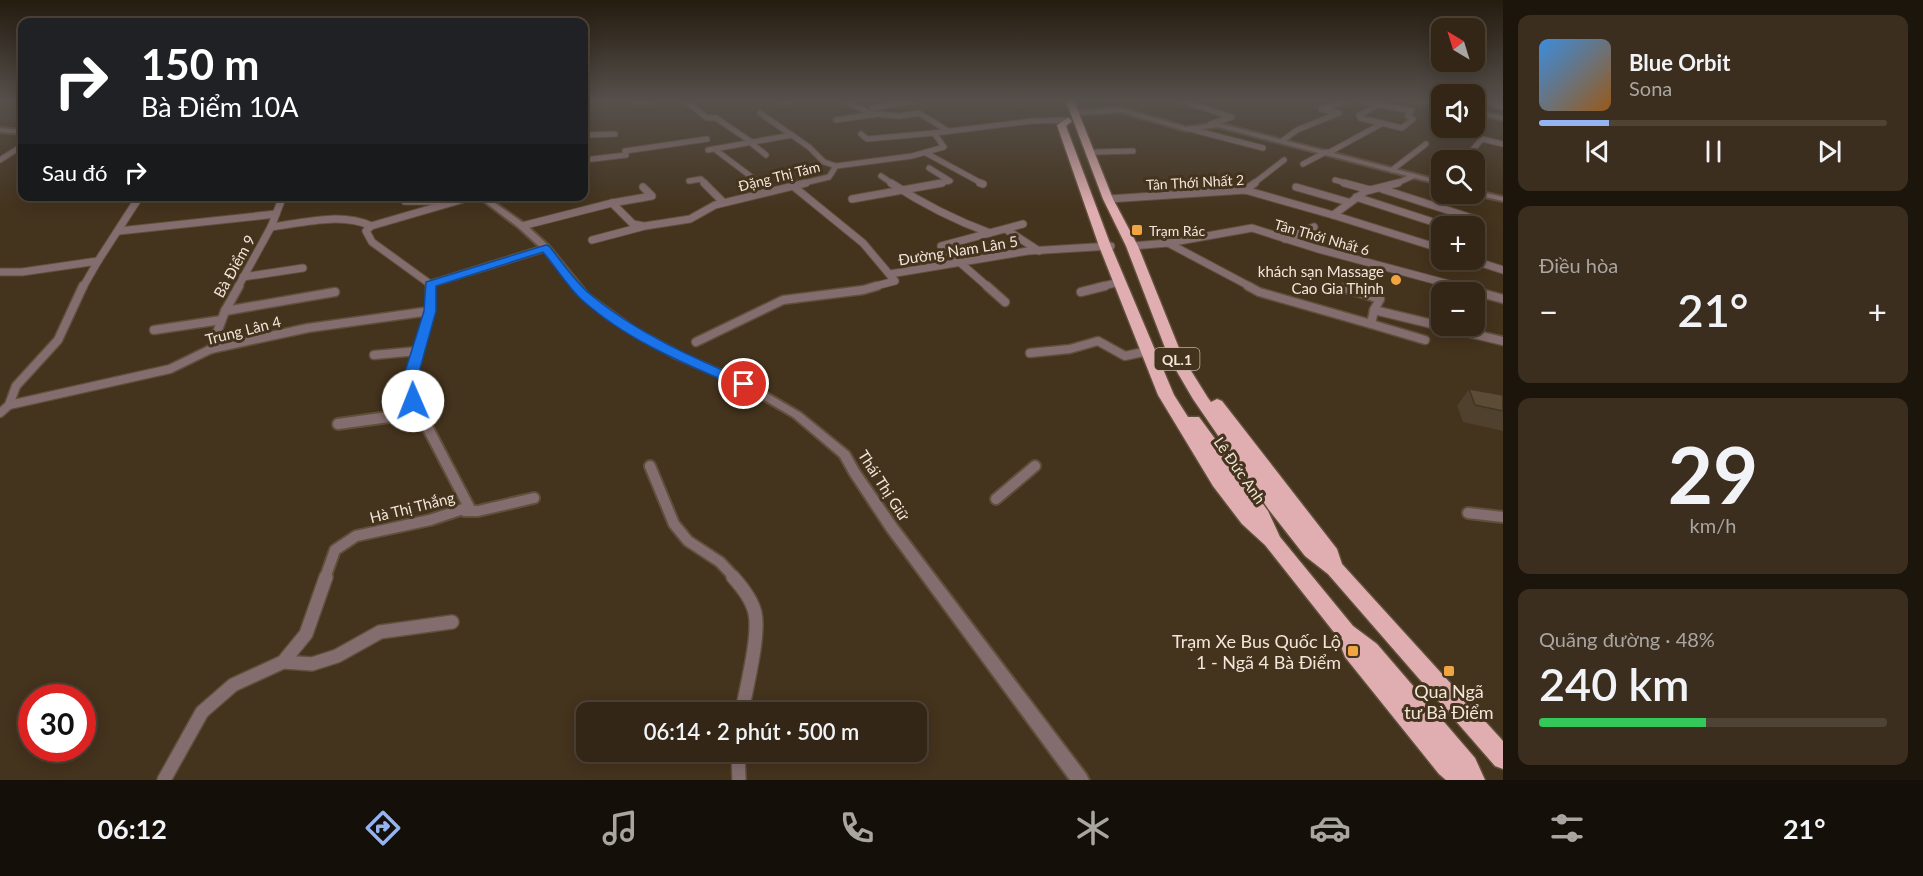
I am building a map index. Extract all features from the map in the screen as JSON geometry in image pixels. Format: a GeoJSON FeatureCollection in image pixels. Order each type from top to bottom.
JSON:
{"type":"FeatureCollection","features":[{"type":"Feature","properties":{"kind":"highway","name":"Lê Đức Anh"},"geometry":{"type":"LineString","coordinates":[[1067,137],[1085,180],[1120,282],[1166,395],[1219,482],[1248,519],[1272,540]]}},
{"type":"Feature","properties":{"kind":"highway","name":"Lê Đức Anh"},"geometry":{"type":"LineString","coordinates":[[1082,137],[1135,246],[1176,358],[1190,371],[1275,506],[1312,551],[1335,569],[1503,758]]}},
{"type":"Feature","properties":{"kind":"highway","name":"Lê Đức Anh"},"geometry":{"type":"LineString","coordinates":[[1090,137],[1112,199]]}},
{"type":"Feature","properties":{"kind":"highway","name":"Lê Đức Anh"},"geometry":{"type":"LineString","coordinates":[[1108,246],[1156,357],[1179,400],[1213,451],[1262,516],[1272,540]]}},
{"type":"Feature","properties":{"kind":"highway","name":"QL.1"},"geometry":{"type":"LineString","coordinates":[[1272,540],[1346,632],[1369,650],[1466,766],[1473,780]]}},
{"type":"Feature","properties":{"kind":"highway","name":"QL.1"},"geometry":{"type":"LineString","coordinates":[[1346,632],[1353,651],[1448,766],[1465,780]]}},
{"type":"Feature","properties":{"kind":"street"},"geometry":{"type":"LineString","coordinates":[[744,137],[766,155]]}},
{"type":"Feature","properties":{"kind":"street"},"geometry":{"type":"LineString","coordinates":[[708,150],[780,137]]}},
{"type":"Feature","properties":{"kind":"street"},"geometry":{"type":"LineString","coordinates":[[795,137],[824,162],[836,166]]}},
{"type":"Feature","properties":{"kind":"street"},"geometry":{"type":"LineString","coordinates":[[865,137],[885,137]]}},
{"type":"Feature","properties":{"kind":"street"},"geometry":{"type":"LineString","coordinates":[[926,153],[944,147],[935,137]]}},
{"type":"Feature","properties":{"kind":"street"},"geometry":{"type":"LineString","coordinates":[[1222,137],[1263,148]]}},
{"type":"Feature","properties":{"kind":"street"},"geometry":{"type":"LineString","coordinates":[[1267,137],[1431,180]]}},
{"type":"Feature","properties":{"kind":"street"},"geometry":{"type":"LineString","coordinates":[[1282,141],[1287,137]]}},
{"type":"Feature","properties":{"kind":"street"},"geometry":{"type":"LineString","coordinates":[[1303,164],[1356,137]]}},
{"type":"Feature","properties":{"kind":"street"},"geometry":{"type":"LineString","coordinates":[[588,160],[626,155],[625,151],[707,139]]}},
{"type":"Feature","properties":{"kind":"street"},"geometry":{"type":"LineString","coordinates":[[1473,150],[1482,140],[1503,144]]}},
{"type":"Feature","properties":{"kind":"street"},"geometry":{"type":"LineString","coordinates":[[1392,170],[1426,144]]}},
{"type":"Feature","properties":{"kind":"street"},"geometry":{"type":"LineString","coordinates":[[0,160],[18,149]]}},
{"type":"Feature","properties":{"kind":"street"},"geometry":{"type":"LineString","coordinates":[[717,151],[770,191]]}},
{"type":"Feature","properties":{"kind":"street"},"geometry":{"type":"LineString","coordinates":[[1096,153],[1133,151]]}},
{"type":"Feature","properties":{"kind":"street"},"geometry":{"type":"LineString","coordinates":[[926,153],[983,184]]}},
{"type":"Feature","properties":{"kind":"street","name":"Đặng Thị Tám"},"geometry":{"type":"LineString","coordinates":[[592,240],[645,226],[690,219],[723,202],[829,177],[836,166],[926,153]]}},
{"type":"Feature","properties":{"kind":"street"},"geometry":{"type":"LineString","coordinates":[[1245,190],[1284,160]]}},
{"type":"Feature","properties":{"kind":"street"},"geometry":{"type":"LineString","coordinates":[[852,199],[950,181],[929,168]]}},
{"type":"Feature","properties":{"kind":"street"},"geometry":{"type":"LineString","coordinates":[[881,176],[937,212],[991,233]]}},
{"type":"Feature","properties":{"kind":"street"},"geometry":{"type":"LineString","coordinates":[[1333,215],[1348,202],[1370,190],[1380,189],[1413,176]]}},
{"type":"Feature","properties":{"kind":"street"},"geometry":{"type":"LineString","coordinates":[[689,181],[701,179],[723,202]]}},
{"type":"Feature","properties":{"kind":"street"},"geometry":{"type":"LineString","coordinates":[[1335,180],[1370,190]]}},
{"type":"Feature","properties":{"kind":"street"},"geometry":{"type":"LineString","coordinates":[[793,186],[863,243],[890,274]]}},
{"type":"Feature","properties":{"kind":"street"},"geometry":{"type":"LineString","coordinates":[[522,226],[612,203],[652,196],[643,187]]}},
{"type":"Feature","properties":{"kind":"street"},"geometry":{"type":"LineString","coordinates":[[1296,187],[1348,202]]}},
{"type":"Feature","properties":{"kind":"street"},"geometry":{"type":"LineString","coordinates":[[1380,189],[1465,216]]}},
{"type":"Feature","properties":{"kind":"street","name":"Tân Thới Nhất 2"},"geometry":{"type":"LineString","coordinates":[[1112,199],[1245,190],[1431,246]]}},
{"type":"Feature","properties":{"kind":"street"},"geometry":{"type":"LineString","coordinates":[[1485,194],[1501,197]]}},
{"type":"Feature","properties":{"kind":"street"},"geometry":{"type":"LineString","coordinates":[[1356,197],[1430,221]]}},
{"type":"Feature","properties":{"kind":"street"},"geometry":{"type":"LineString","coordinates":[[9,405],[16,387],[58,340],[66,327],[74,302],[137,201]]}},
{"type":"Feature","properties":{"kind":"street","name":"Bà Điểm 9"},"geometry":{"type":"LineString","coordinates":[[211,349],[225,311],[271,227],[281,201]]}},
{"type":"Feature","properties":{"kind":"street"},"geometry":{"type":"LineString","coordinates":[[457,201],[371,226],[366,231],[372,242],[430,284],[546,248]]}},
{"type":"Feature","properties":{"kind":"street","name":"Thái Thị Giữ"},"geometry":{"type":"LineString","coordinates":[[487,201],[522,226],[546,248],[585,296],[632,330],[679,356],[744,384],[797,414],[846,455],[854,472],[892,528],[1080,780]]}},
{"type":"Feature","properties":{"kind":"street"},"geometry":{"type":"LineString","coordinates":[[612,203],[633,224],[645,226]]}},
{"type":"Feature","properties":{"kind":"street"},"geometry":{"type":"LineString","coordinates":[[118,231],[276,214]]}},
{"type":"Feature","properties":{"kind":"street"},"geometry":{"type":"LineString","coordinates":[[271,227],[346,221],[364,221],[371,226]]}},
{"type":"Feature","properties":{"kind":"street"},"geometry":{"type":"LineString","coordinates":[[1005,302],[941,246],[1023,224]]}},
{"type":"Feature","properties":{"kind":"street"},"geometry":{"type":"LineString","coordinates":[[1285,239],[1314,227]]}},
{"type":"Feature","properties":{"kind":"street","name":"Tân Thới Nhất 6"},"geometry":{"type":"LineString","coordinates":[[1135,246],[1168,243],[1252,228],[1440,282]]}},
{"type":"Feature","properties":{"kind":"street"},"geometry":{"type":"LineString","coordinates":[[1007,230],[1039,251]]}},
{"type":"Feature","properties":{"kind":"street"},"geometry":{"type":"LineString","coordinates":[[1168,243],[1259,292],[1425,340]]}},
{"type":"Feature","properties":{"kind":"street","name":"Đường Nam Lân 5"},"geometry":{"type":"LineString","coordinates":[[696,342],[783,300],[890,284],[895,281],[890,274],[1039,251],[1108,246]]}},
{"type":"Feature","properties":{"kind":"street"},"geometry":{"type":"LineString","coordinates":[[0,272],[22,272],[98,261]]}},
{"type":"Feature","properties":{"kind":"street"},"geometry":{"type":"LineString","coordinates":[[1485,264],[1503,270]]}},
{"type":"Feature","properties":{"kind":"street"},"geometry":{"type":"LineString","coordinates":[[243,277],[303,268]]}},
{"type":"Feature","properties":{"kind":"street"},"geometry":{"type":"LineString","coordinates":[[1081,292],[1120,282]]}},
{"type":"Feature","properties":{"kind":"street","name":"Hà Thị Thắng"},"geometry":{"type":"LineString","coordinates":[[164,780],[202,712],[233,685],[283,662],[306,634],[335,550],[356,536],[461,512],[469,507],[413,401],[412,372],[430,311],[430,284]]}},
{"type":"Feature","properties":{"kind":"street"},"geometry":{"type":"LineString","coordinates":[[1343,288],[1380,299],[1374,310],[1371,324]]}},
{"type":"Feature","properties":{"kind":"street"},"geometry":{"type":"LineString","coordinates":[[225,311],[335,291]]}},
{"type":"Feature","properties":{"kind":"street","name":"Tân Thới Nhất 6"},"geometry":{"type":"LineString","coordinates":[[1485,294],[1503,299]]}},
{"type":"Feature","properties":{"kind":"street"},"geometry":{"type":"LineString","coordinates":[[1374,310],[1503,341]]}},
{"type":"Feature","properties":{"kind":"street","name":"Trung Lân 4"},"geometry":{"type":"LineString","coordinates":[[0,413],[9,405],[170,369],[211,349],[308,328],[430,311]]}},
{"type":"Feature","properties":{"kind":"street"},"geometry":{"type":"LineString","coordinates":[[154,330],[221,320]]}},
{"type":"Feature","properties":{"kind":"street"},"geometry":{"type":"LineString","coordinates":[[1030,352],[1070,349],[1098,341],[1125,356],[1148,351]]}},
{"type":"Feature","properties":{"kind":"street"},"geometry":{"type":"LineString","coordinates":[[374,355],[418,351]]}},
{"type":"Feature","properties":{"kind":"street"},"geometry":{"type":"LineString","coordinates":[[338,424],[420,413]]}},
{"type":"Feature","properties":{"kind":"street"},"geometry":{"type":"LineString","coordinates":[[651,466],[652,474],[674,525],[688,541],[720,562],[744,588],[755,614],[754,639],[744,702]]}},
{"type":"Feature","properties":{"kind":"street"},"geometry":{"type":"LineString","coordinates":[[996,499],[1035,466]]}},
{"type":"Feature","properties":{"kind":"street"},"geometry":{"type":"LineString","coordinates":[[461,512],[478,511],[534,498]]}},
{"type":"Feature","properties":{"kind":"street"},"geometry":{"type":"LineString","coordinates":[[1467,513],[1503,517]]}},
{"type":"Feature","properties":{"kind":"street"},"geometry":{"type":"LineString","coordinates":[[283,662],[312,664],[337,656],[380,632],[452,622]]}},
{"type":"Feature","properties":{"kind":"street"},"geometry":{"type":"LineString","coordinates":[[738,762],[739,780]]}},
{"type":"Feature","properties":{"kind":"building"},"geometry":{"type":"Polygon","coordinates":[[[1469,389],[1503,395],[1503,411],[1475,405],[1469,389]]]}},
{"type":"Feature","properties":{"kind":"place","name":"Trạm Rác"},"geometry":{"type":"Point","coordinates":[1137,230]}},
{"type":"Feature","properties":{"kind":"place","name":"khách sạn Massage Cao Gia Thịnh"},"geometry":{"type":"Point","coordinates":[1396,280]}},
{"type":"Feature","properties":{"kind":"place","name":"Trạm Xe Bus Quốc Lộ 1 - Ngã 4 Bà Điểm"},"geometry":{"type":"Point","coordinates":[1353,651]}},
{"type":"Feature","properties":{"kind":"place","name":"Qua Ngã tư Bà Điểm"},"geometry":{"type":"Point","coordinates":[1449,671]}},
{"type":"Feature","properties":{"kind":"route"},"geometry":{"type":"LineString","coordinates":[[413,401],[412,372],[430,311],[430,284],[546,248],[585,296],[632,330],[679,356],[744,384]]}}]}
